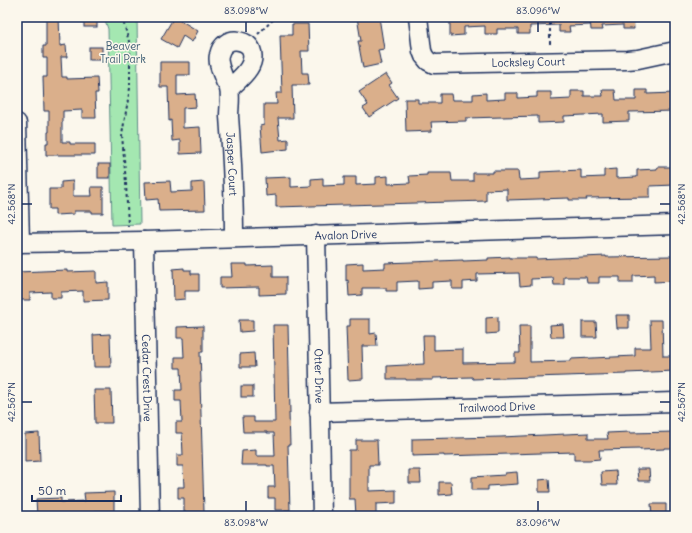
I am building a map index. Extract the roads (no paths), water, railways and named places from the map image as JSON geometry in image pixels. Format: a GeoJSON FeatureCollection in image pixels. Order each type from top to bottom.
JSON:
{"type":"FeatureCollection","features":[{"type":"Feature","properties":{"kind":"street","name":"Locksley Court"},"geometry":{"type":"LineString","coordinates":[[418,17],[422,51],[428,61],[434,64],[627,60],[675,51]]}},
{"type":"Feature","properties":{"kind":"street","name":"Jasper Court"},"geometry":{"type":"LineString","coordinates":[[229,89],[234,238]]}},
{"type":"Feature","properties":{"kind":"street"},"geometry":{"type":"LineString","coordinates":[[17,123],[19,243]]}},
{"type":"Feature","properties":{"kind":"street","name":"Avalon Drive"},"geometry":{"type":"LineString","coordinates":[[19,243],[144,241],[675,225]]}},
{"type":"Feature","properties":{"kind":"street","name":"Otter Drive"},"geometry":{"type":"LineString","coordinates":[[316,235],[322,516]]}},
{"type":"Feature","properties":{"kind":"street","name":"Cedar Crest Drive"},"geometry":{"type":"LineString","coordinates":[[144,241],[150,516]]}},
{"type":"Feature","properties":{"kind":"street","name":"Trailwood Drive"},"geometry":{"type":"LineString","coordinates":[[319,412],[675,402]]}},
{"type":"Feature","properties":{"kind":"park label","name":"Beaver Trail Park"},"geometry":{"type":"Point","coordinates":[123,52]}}]}
